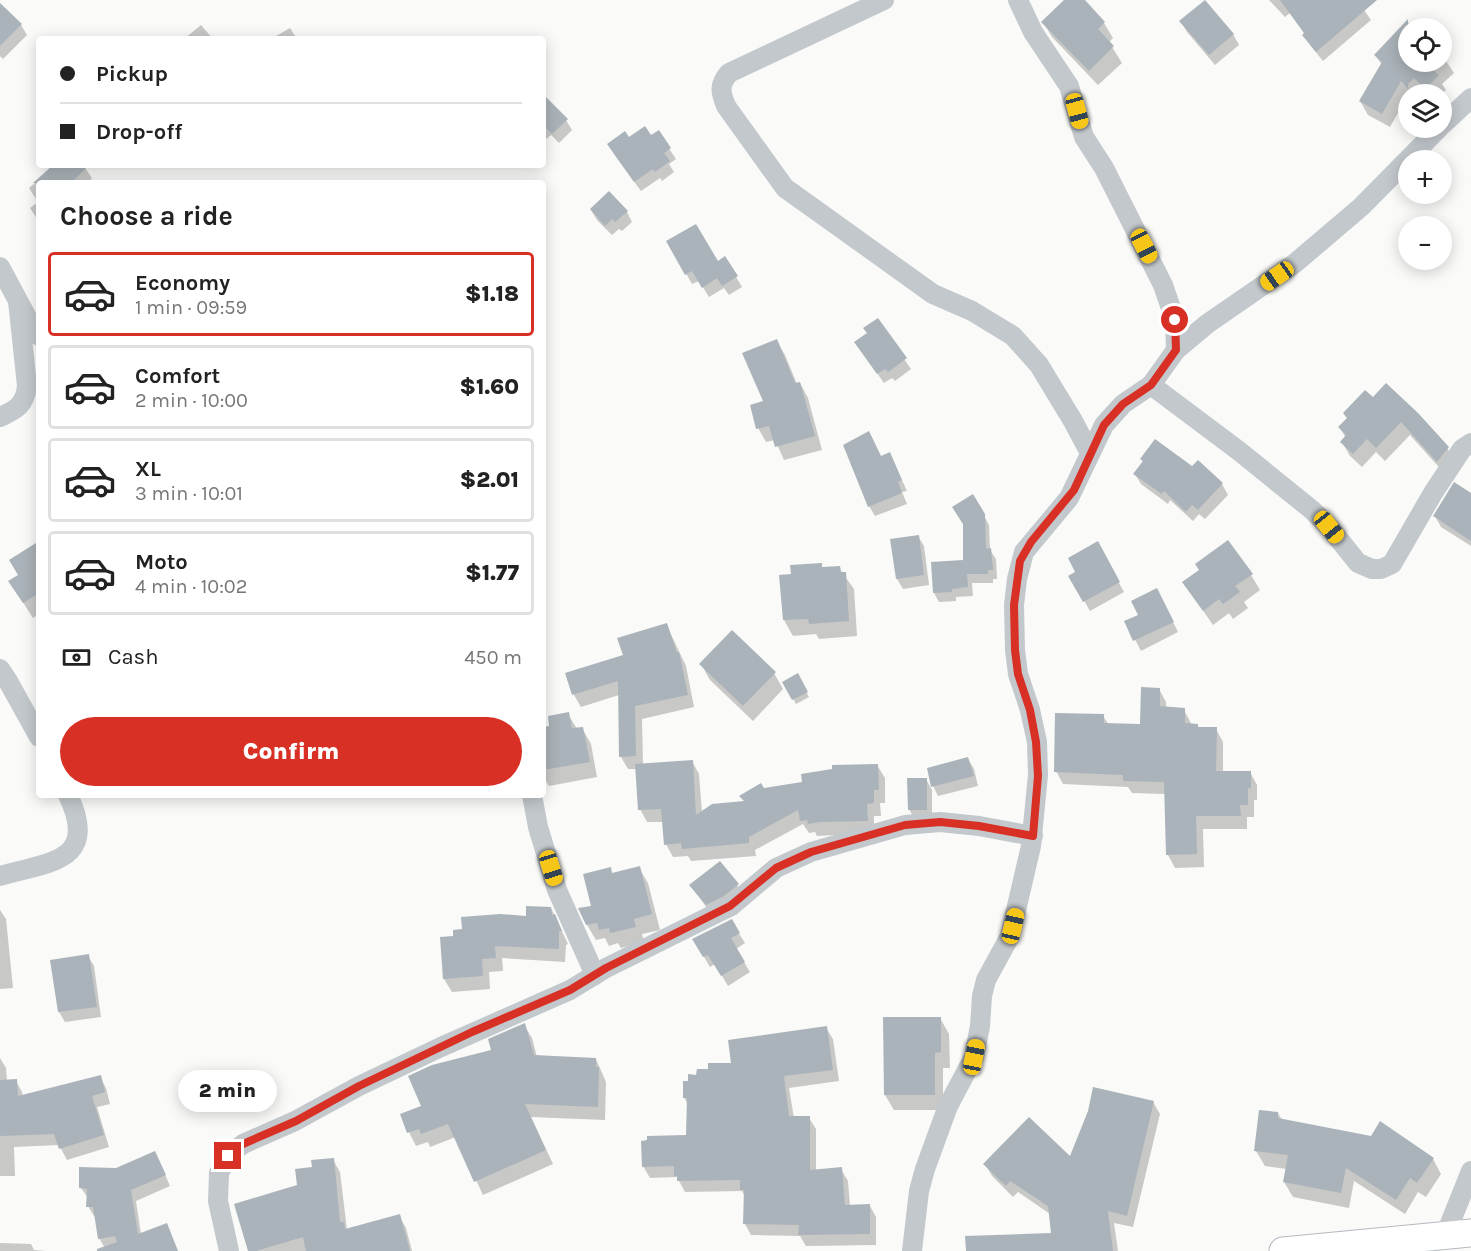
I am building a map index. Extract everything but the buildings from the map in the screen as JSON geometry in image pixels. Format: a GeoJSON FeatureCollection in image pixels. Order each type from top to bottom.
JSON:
{"type":"FeatureCollection","features":[{"type":"Feature","properties":{"kind":"main road"},"geometry":{"type":"LineString","coordinates":[[1283,1251],[1416,1245],[1458,1234]]}},
{"type":"Feature","properties":{"kind":"street"},"geometry":{"type":"LineString","coordinates":[[884,0],[729,73],[723,81],[721,93],[726,106],[785,188],[933,294],[972,311],[1013,336],[1040,365],[1090,453]]}},
{"type":"Feature","properties":{"kind":"street"},"geometry":{"type":"LineString","coordinates":[[1017,0],[1033,32],[1069,86],[1084,137],[1104,168],[1163,285],[1175,320],[1176,350]]}},
{"type":"Feature","properties":{"kind":"street"},"geometry":{"type":"LineString","coordinates":[[1452,115],[1471,98]]}},
{"type":"Feature","properties":{"kind":"street"},"geometry":{"type":"LineString","coordinates":[[912,1251],[919,1191],[925,1169],[948,1106],[974,1057],[986,980],[1010,936],[1033,836],[1038,776],[1036,742],[1030,710],[1018,674],[1015,650],[1014,605],[1017,579],[1024,552],[1069,498],[1104,425],[1123,404],[1151,385],[1176,350],[1207,324],[1294,264],[1361,207],[1428,138]]}},
{"type":"Feature","properties":{"kind":"street"},"geometry":{"type":"LineString","coordinates":[[0,267],[36,331]]}},
{"type":"Feature","properties":{"kind":"street"},"geometry":{"type":"LineString","coordinates":[[0,417],[18,409],[26,395],[18,301]]}},
{"type":"Feature","properties":{"kind":"street"},"geometry":{"type":"LineString","coordinates":[[1151,385],[1239,451],[1312,510],[1358,563],[1372,569],[1381,569],[1392,564],[1433,493],[1462,449],[1471,443]]}},
{"type":"Feature","properties":{"kind":"street"},"geometry":{"type":"LineString","coordinates":[[0,669],[36,732]]}},
{"type":"Feature","properties":{"kind":"street"},"geometry":{"type":"LineString","coordinates":[[0,876],[63,858],[72,850],[77,841],[79,828],[76,812],[69,798]]}},
{"type":"Feature","properties":{"kind":"street"},"geometry":{"type":"LineString","coordinates":[[533,798],[538,826],[557,890],[595,975]]}},
{"type":"Feature","properties":{"kind":"street"},"geometry":{"type":"LineString","coordinates":[[229,1251],[218,1201],[219,1173],[228,1156],[243,1144],[296,1121],[359,1086],[451,1042],[570,990],[730,906],[776,868],[832,844],[905,825],[940,822],[979,826],[1033,836]]}},
{"type":"Feature","properties":{"kind":"street"},"geometry":{"type":"LineString","coordinates":[[1458,1234],[1471,1171]]}},
{"type":"Feature","properties":{"kind":"route"},"geometry":{"type":"LineString","coordinates":[[228,1156],[243,1144],[296,1121],[359,1086],[472,1032],[570,990],[606,968],[730,906],[776,868],[811,852],[832,844],[905,825],[940,822],[979,826],[1033,836],[1038,776],[1036,742],[1030,710],[1018,674],[1015,650],[1014,605],[1020,561],[1031,542],[1074,490],[1104,425],[1123,404],[1151,385],[1176,350],[1175,320]]}}]}
